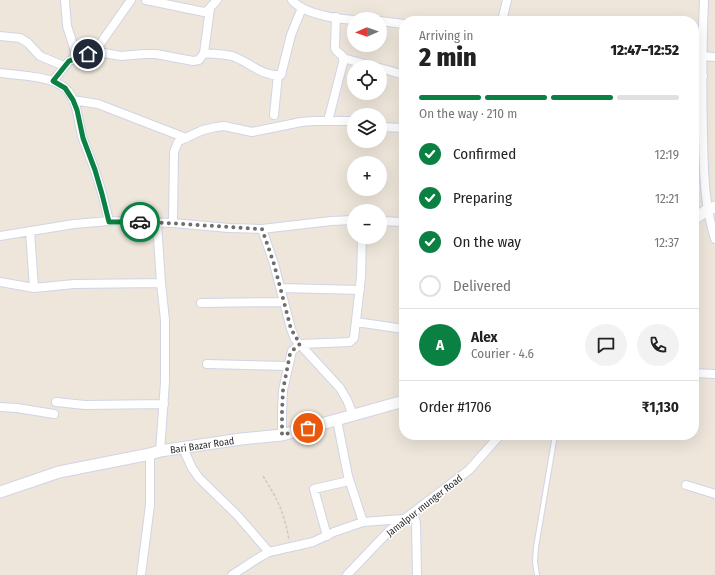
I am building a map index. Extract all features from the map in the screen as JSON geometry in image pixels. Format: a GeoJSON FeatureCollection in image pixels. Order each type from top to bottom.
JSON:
{"type":"FeatureCollection","features":[{"type":"Feature","properties":{"kind":"street"},"geometry":{"type":"LineString","coordinates":[[65,0],[67,26],[77,57]]}},
{"type":"Feature","properties":{"kind":"street"},"geometry":{"type":"LineString","coordinates":[[53,81],[69,61],[93,51],[98,47],[131,0]]}},
{"type":"Feature","properties":{"kind":"street"},"geometry":{"type":"LineString","coordinates":[[146,0],[200,12],[207,11],[217,0]]}},
{"type":"Feature","properties":{"kind":"street"},"geometry":{"type":"LineString","coordinates":[[292,0],[297,6],[322,15],[347,19]]}},
{"type":"Feature","properties":{"kind":"street"},"geometry":{"type":"LineString","coordinates":[[503,16],[507,0]]}},
{"type":"Feature","properties":{"kind":"street"},"geometry":{"type":"LineString","coordinates":[[699,72],[702,56],[704,0]]}},
{"type":"Feature","properties":{"kind":"street"},"geometry":{"type":"LineString","coordinates":[[93,51],[121,56],[156,54],[193,61],[198,60],[204,53],[210,8]]}},
{"type":"Feature","properties":{"kind":"street"},"geometry":{"type":"LineString","coordinates":[[274,115],[278,75],[282,73],[290,35],[302,8]]}},
{"type":"Feature","properties":{"kind":"street"},"geometry":{"type":"LineString","coordinates":[[336,17],[335,49],[343,58],[350,60]]}},
{"type":"Feature","properties":{"kind":"street"},"geometry":{"type":"LineString","coordinates":[[387,22],[399,23]]}},
{"type":"Feature","properties":{"kind":"street"},"geometry":{"type":"LineString","coordinates":[[0,36],[20,38],[28,43],[40,56],[64,66]]}},
{"type":"Feature","properties":{"kind":"street"},"geometry":{"type":"LineString","coordinates":[[204,53],[232,56],[258,70],[278,75]]}},
{"type":"Feature","properties":{"kind":"street"},"geometry":{"type":"LineString","coordinates":[[699,55],[715,57]]}},
{"type":"Feature","properties":{"kind":"street"},"geometry":{"type":"LineString","coordinates":[[328,121],[343,58]]}},
{"type":"Feature","properties":{"kind":"street"},"geometry":{"type":"LineString","coordinates":[[387,70],[399,74]]}},
{"type":"Feature","properties":{"kind":"street"},"geometry":{"type":"LineString","coordinates":[[0,73],[53,81],[65,88],[73,100],[77,110],[83,138],[101,188],[109,222]]}},
{"type":"Feature","properties":{"kind":"street"},"geometry":{"type":"LineString","coordinates":[[699,93],[704,174],[715,239]]}},
{"type":"Feature","properties":{"kind":"street"},"geometry":{"type":"LineString","coordinates":[[73,100],[98,104],[186,138]]}},
{"type":"Feature","properties":{"kind":"street"},"geometry":{"type":"LineString","coordinates":[[173,223],[174,152],[178,142],[203,130],[224,126],[252,132],[301,122],[347,121]]}},
{"type":"Feature","properties":{"kind":"street"},"geometry":{"type":"LineString","coordinates":[[387,127],[399,128]]}},
{"type":"Feature","properties":{"kind":"street"},"geometry":{"type":"LineString","coordinates":[[699,216],[711,209]]}},
{"type":"Feature","properties":{"kind":"street"},"geometry":{"type":"LineString","coordinates":[[0,236],[74,224],[109,222],[157,222],[262,229],[347,220]]}},
{"type":"Feature","properties":{"kind":"street"},"geometry":{"type":"LineString","coordinates":[[387,221],[399,222]]}},
{"type":"Feature","properties":{"kind":"street"},"geometry":{"type":"LineString","coordinates":[[141,575],[155,453],[164,404],[166,382],[166,320],[161,283],[157,222]]}},
{"type":"Feature","properties":{"kind":"street"},"geometry":{"type":"LineString","coordinates":[[262,229],[281,288],[291,329],[300,344],[340,388],[353,415]]}},
{"type":"Feature","properties":{"kind":"street"},"geometry":{"type":"LineString","coordinates":[[30,231],[34,288]]}},
{"type":"Feature","properties":{"kind":"street"},"geometry":{"type":"LineString","coordinates":[[282,435],[282,402],[292,351],[300,344],[352,342],[354,338],[360,290],[362,244]]}},
{"type":"Feature","properties":{"kind":"street"},"geometry":{"type":"LineString","coordinates":[[0,282],[34,288],[74,284],[161,283]]}},
{"type":"Feature","properties":{"kind":"street"},"geometry":{"type":"LineString","coordinates":[[281,288],[360,290]]}},
{"type":"Feature","properties":{"kind":"street"},"geometry":{"type":"LineString","coordinates":[[201,303],[284,302]]}},
{"type":"Feature","properties":{"kind":"street"},"geometry":{"type":"LineString","coordinates":[[356,322],[399,328]]}},
{"type":"Feature","properties":{"kind":"street"},"geometry":{"type":"LineString","coordinates":[[207,364],[288,366]]}},
{"type":"Feature","properties":{"kind":"street"},"geometry":{"type":"LineString","coordinates":[[699,373],[715,374]]}},
{"type":"Feature","properties":{"kind":"street"},"geometry":{"type":"LineString","coordinates":[[56,402],[85,405],[164,404]]}},
{"type":"Feature","properties":{"kind":"street","name":"Bari Bazar Road"},"geometry":{"type":"LineString","coordinates":[[0,492],[59,472],[183,448],[241,439],[282,435],[399,402]]}},
{"type":"Feature","properties":{"kind":"street"},"geometry":{"type":"LineString","coordinates":[[0,407],[54,414]]}},
{"type":"Feature","properties":{"kind":"street"},"geometry":{"type":"LineString","coordinates":[[337,420],[349,481],[363,522]]}},
{"type":"Feature","properties":{"kind":"street","name":"Jamalpur munger Road"},"geometry":{"type":"LineString","coordinates":[[348,575],[390,530],[469,470],[496,440]]}},
{"type":"Feature","properties":{"kind":"street"},"geometry":{"type":"LineString","coordinates":[[183,448],[192,468],[199,478],[237,515],[269,552]]}},
{"type":"Feature","properties":{"kind":"street"},"geometry":{"type":"LineString","coordinates":[[327,536],[314,489],[349,481]]}},
{"type":"Feature","properties":{"kind":"street"},"geometry":{"type":"LineString","coordinates":[[686,485],[715,494]]}},
{"type":"Feature","properties":{"kind":"street"},"geometry":{"type":"LineString","coordinates":[[413,513],[416,523],[417,575]]}},
{"type":"Feature","properties":{"kind":"street"},"geometry":{"type":"LineString","coordinates":[[232,575],[269,552],[313,542],[363,522],[404,519]]}},
{"type":"Feature","properties":{"kind":"lane"},"geometry":{"type":"LineString","coordinates":[[537,575],[535,562],[536,547],[554,440]]}},
{"type":"Feature","properties":{"kind":"path"},"geometry":{"type":"LineString","coordinates":[[262,476],[277,499],[285,519],[290,548]]}},
{"type":"Feature","properties":{"kind":"way so far"},"geometry":{"type":"LineString","coordinates":[[140,222],[262,229],[274,264],[291,329],[300,344],[290,354],[283,390],[282,435],[308,428]]}},
{"type":"Feature","properties":{"kind":"route"},"geometry":{"type":"LineString","coordinates":[[88,54],[69,61],[53,81],[65,88],[70,94],[77,110],[80,128],[95,170],[109,222],[140,222]]}}]}
